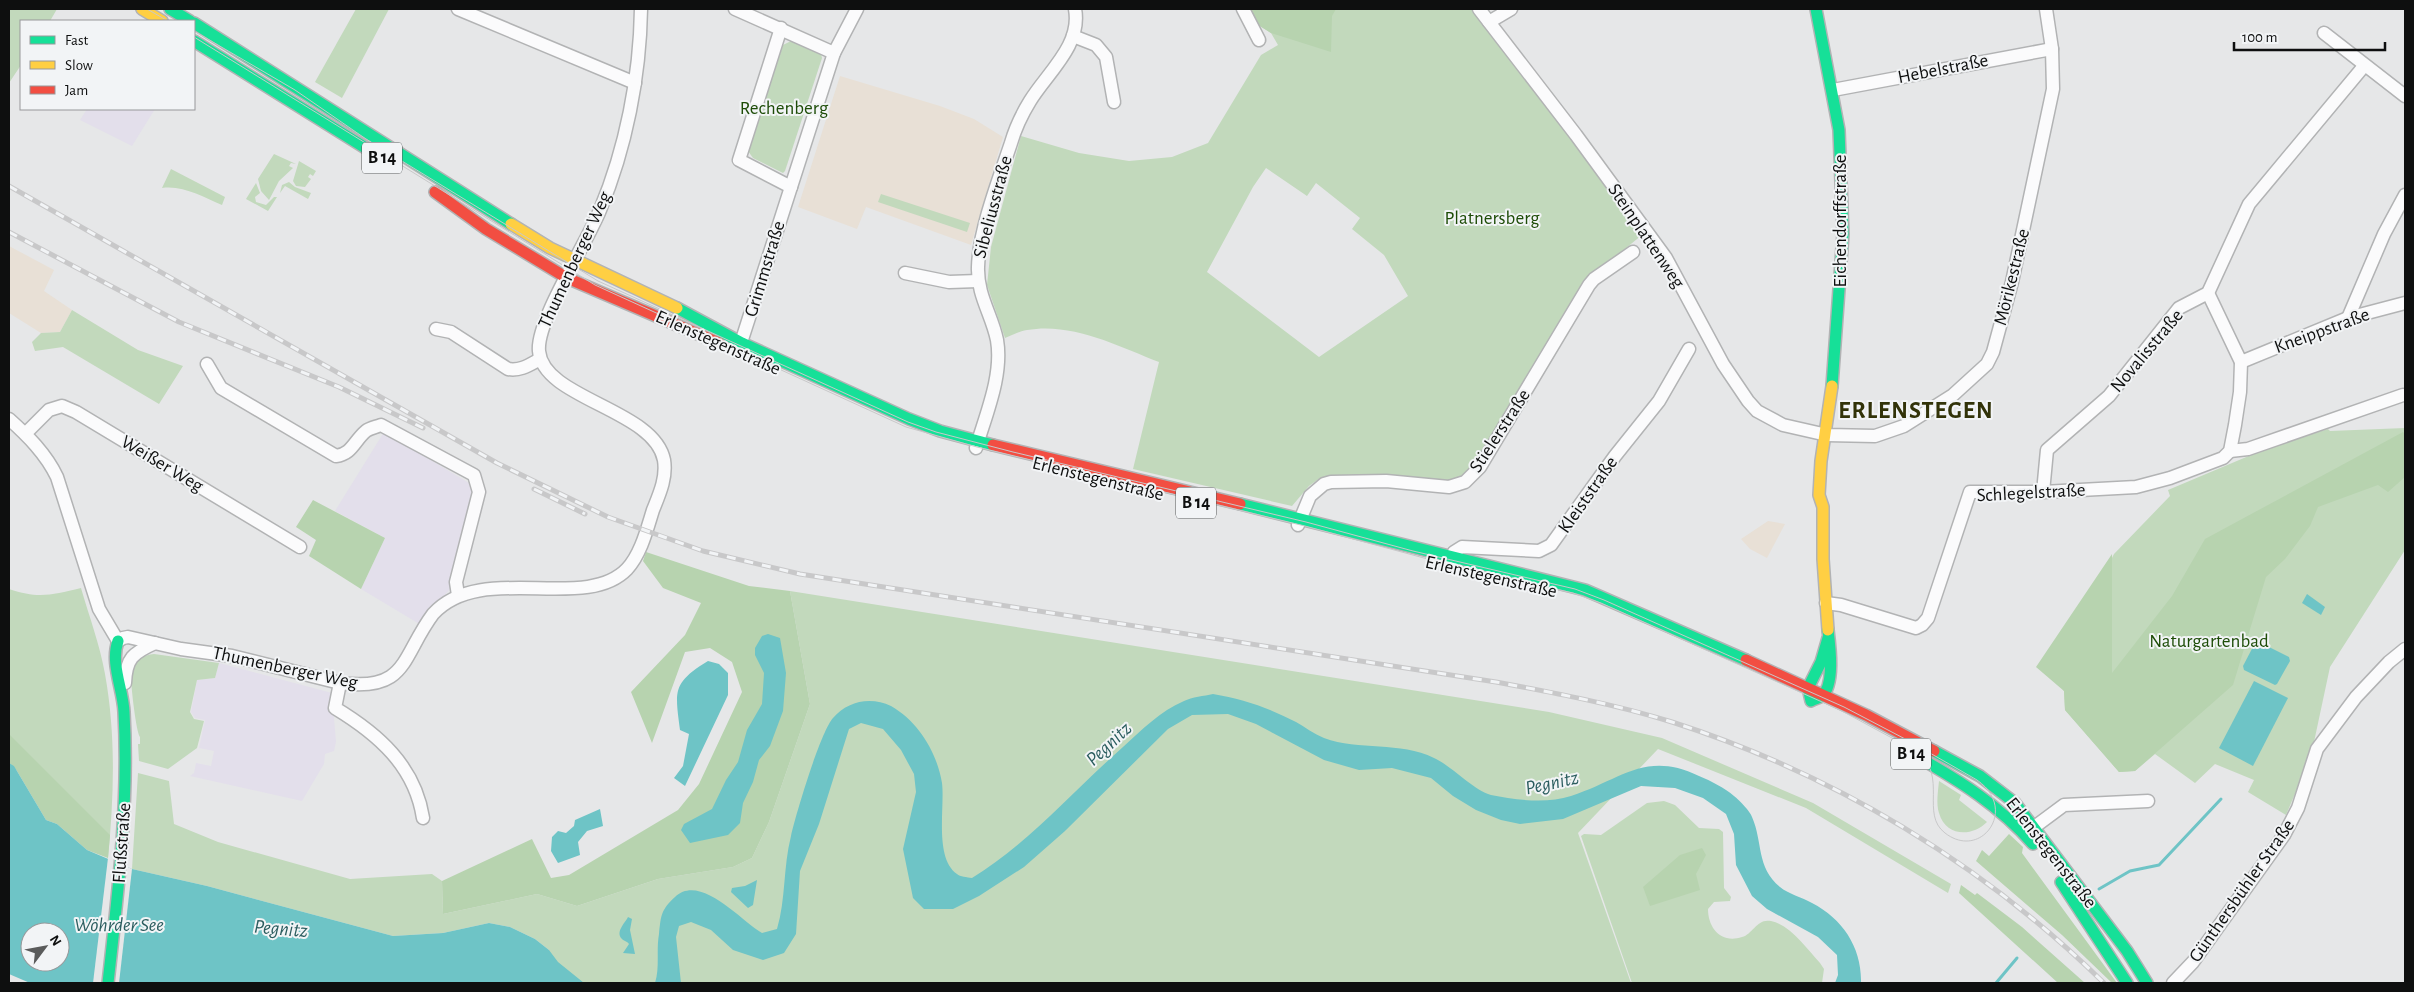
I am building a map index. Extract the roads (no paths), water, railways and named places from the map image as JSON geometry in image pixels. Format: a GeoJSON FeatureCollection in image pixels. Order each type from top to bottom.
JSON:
{"type":"FeatureCollection","features":[{"type":"Feature","properties":{"kind":"main road"},"geometry":{"type":"LineString","coordinates":[[170,9],[188,20]]}},
{"type":"Feature","properties":{"kind":"main road","name":"Eichendorffstraße"},"geometry":{"type":"LineString","coordinates":[[1816,9],[1833,90],[1841,149],[1843,234],[1841,289],[1827,435],[1831,462],[1827,496],[1823,507],[1823,549],[1828,638],[1832,652],[1827,687],[1823,695]]}},
{"type":"Feature","properties":{"kind":"main road"},"geometry":{"type":"LineString","coordinates":[[145,10],[160,20]]}},
{"type":"Feature","properties":{"kind":"main road","name":"B 14"},"geometry":{"type":"LineString","coordinates":[[195,24],[333,110],[443,183],[532,238],[576,261]]}},
{"type":"Feature","properties":{"kind":"main road","name":"B 14"},"geometry":{"type":"LineString","coordinates":[[195,42],[379,156]]}},
{"type":"Feature","properties":{"kind":"main road","name":"B 14"},"geometry":{"type":"LineString","coordinates":[[425,185],[492,233],[567,278]]}},
{"type":"Feature","properties":{"kind":"main road","name":"Erlenstegenstraße"},"geometry":{"type":"LineString","coordinates":[[576,261],[669,304],[740,347]]}},
{"type":"Feature","properties":{"kind":"main road","name":"Erlenstegenstraße"},"geometry":{"type":"LineString","coordinates":[[567,278],[740,347],[902,426],[944,442],[977,446],[1298,522],[1598,604],[1754,673],[1846,719]]}},
{"type":"Feature","properties":{"kind":"main road","name":"Erlenstegenstraße"},"geometry":{"type":"LineString","coordinates":[[1450,563],[1552,581],[1605,597],[1823,695],[1874,726],[1990,782],[2015,804],[2062,884],[2127,983]]}},
{"type":"Feature","properties":{"kind":"main road","name":"Eichendorffstraße"},"geometry":{"type":"LineString","coordinates":[[1808,688],[1821,662],[1828,638]]}},
{"type":"Feature","properties":{"kind":"main road","name":"Flußstraße"},"geometry":{"type":"LineString","coordinates":[[108,983],[122,862],[128,767],[124,703],[114,656],[118,641]]}},
{"type":"Feature","properties":{"kind":"main road"},"geometry":{"type":"LineString","coordinates":[[1808,688],[1811,701],[1823,695]]}},
{"type":"Feature","properties":{"kind":"main road","name":"Erlenstegenstraße"},"geometry":{"type":"LineString","coordinates":[[1904,750],[1984,796],[2029,830],[2072,878],[2127,951],[2146,983]]}},
{"type":"Feature","properties":{"kind":"main road"},"geometry":{"type":"LineString","coordinates":[[2062,884],[2072,878]]}},
{"type":"Feature","properties":{"kind":"street"},"geometry":{"type":"LineString","coordinates":[[458,9],[635,83]]}},
{"type":"Feature","properties":{"kind":"street","name":"Thumenberger Weg"},"geometry":{"type":"LineString","coordinates":[[118,641],[128,637],[232,656],[340,683],[375,684],[397,672],[433,614],[458,595],[482,590],[596,586],[608,582],[629,568],[636,556],[662,488],[664,460],[660,448],[652,437],[639,427],[565,385],[546,370],[540,359],[539,342],[541,332],[588,239],[608,191],[625,132],[635,83],[641,9]]}},
{"type":"Feature","properties":{"kind":"street"},"geometry":{"type":"LineString","coordinates":[[735,9],[834,53]]}},
{"type":"Feature","properties":{"kind":"street","name":"Grimmstraße"},"geometry":{"type":"LineString","coordinates":[[740,347],[834,53],[857,9]]}},
{"type":"Feature","properties":{"kind":"street","name":"Sibeliusstraße"},"geometry":{"type":"LineString","coordinates":[[977,446],[995,381],[998,351],[995,332],[982,301],[978,281],[981,240],[1014,134],[1030,101],[1063,54],[1073,36],[1076,27],[1075,9]]}},
{"type":"Feature","properties":{"kind":"street"},"geometry":{"type":"LineString","coordinates":[[1243,9],[1259,40]]}},
{"type":"Feature","properties":{"kind":"street","name":"Steinplattenweg"},"geometry":{"type":"LineString","coordinates":[[1479,9],[1576,135],[1666,258],[1723,364],[1748,401],[1757,411],[1783,425],[1827,435]]}},
{"type":"Feature","properties":{"kind":"street"},"geometry":{"type":"LineString","coordinates":[[1489,22],[1511,9]]}},
{"type":"Feature","properties":{"kind":"street","name":"Mörikestraße"},"geometry":{"type":"LineString","coordinates":[[1827,435],[1875,436],[1890,432],[1953,395],[1987,364],[1993,352],[2012,282],[2049,112],[2053,82],[2052,49],[2046,9]]}},
{"type":"Feature","properties":{"kind":"street"},"geometry":{"type":"LineString","coordinates":[[781,28],[739,160],[791,187]]}},
{"type":"Feature","properties":{"kind":"street"},"geometry":{"type":"LineString","coordinates":[[2324,33],[2405,96]]}},
{"type":"Feature","properties":{"kind":"street"},"geometry":{"type":"LineString","coordinates":[[1073,36],[1096,46],[1106,57],[1114,102]]}},
{"type":"Feature","properties":{"kind":"street","name":"Hebelstraße"},"geometry":{"type":"LineString","coordinates":[[1833,90],[2052,49]]}},
{"type":"Feature","properties":{"kind":"street"},"geometry":{"type":"LineString","coordinates":[[2230,451],[2240,392],[2241,362],[2208,293],[2249,204],[2364,66]]}},
{"type":"Feature","properties":{"kind":"street"},"geometry":{"type":"LineString","coordinates":[[2348,318],[2384,234],[2405,195]]}},
{"type":"Feature","properties":{"kind":"street","name":"Stielerstraße"},"geometry":{"type":"LineString","coordinates":[[1298,522],[1313,492],[1324,484],[1331,482],[1386,481],[1449,487],[1465,482],[1480,467],[1589,285],[1633,252]]}},
{"type":"Feature","properties":{"kind":"street"},"geometry":{"type":"LineString","coordinates":[[905,274],[949,282],[978,281]]}},
{"type":"Feature","properties":{"kind":"street","name":"Novalisstraße"},"geometry":{"type":"LineString","coordinates":[[2042,492],[2047,450],[2109,396],[2179,308],[2208,293]]}},
{"type":"Feature","properties":{"kind":"street","name":"Kneippstraße"},"geometry":{"type":"LineString","coordinates":[[2241,362],[2348,318],[2405,303]]}},
{"type":"Feature","properties":{"kind":"street"},"geometry":{"type":"LineString","coordinates":[[436,329],[451,332],[508,368],[516,370],[524,368],[540,359]]}},
{"type":"Feature","properties":{"kind":"street","name":"Kleiststraße"},"geometry":{"type":"LineString","coordinates":[[1450,563],[1454,552],[1462,548],[1539,551],[1551,545],[1615,456],[1659,401],[1688,349]]}},
{"type":"Feature","properties":{"kind":"street"},"geometry":{"type":"LineString","coordinates":[[207,364],[221,388],[336,456],[345,455],[367,430],[381,425],[474,476],[479,492],[456,582],[458,595]]}},
{"type":"Feature","properties":{"kind":"street","name":"Schlegelstraße"},"geometry":{"type":"LineString","coordinates":[[1826,604],[1841,605],[1916,628],[1922,625],[1928,618],[1970,492],[2042,492],[2136,487],[2157,482],[2223,458],[2230,451],[2248,449],[2403,395]]}},
{"type":"Feature","properties":{"kind":"street","name":"Weißer Weg"},"geometry":{"type":"LineString","coordinates":[[26,433],[49,410],[62,406],[76,412],[300,548]]}},
{"type":"Feature","properties":{"kind":"street"},"geometry":{"type":"LineString","coordinates":[[9,419],[26,433],[52,466],[57,476],[99,609],[118,641]]}},
{"type":"Feature","properties":{"kind":"street","name":"Flußstraße"},"geometry":{"type":"LineString","coordinates":[[124,703],[126,669],[130,658],[135,653],[155,643]]}},
{"type":"Feature","properties":{"kind":"street","name":"Günthersbühler Straße"},"geometry":{"type":"LineString","coordinates":[[2173,983],[2193,962],[2284,835],[2298,808],[2317,750],[2356,698],[2389,662],[2405,649]]}},
{"type":"Feature","properties":{"kind":"street"},"geometry":{"type":"LineString","coordinates":[[340,683],[335,708],[388,746],[416,789],[423,818]]}},
{"type":"Feature","properties":{"kind":"street"},"geometry":{"type":"LineString","coordinates":[[2029,830],[2064,805],[2148,801]]}},
{"type":"Feature","properties":{"kind":"water"},"geometry":{"type":"Polygon","coordinates":[[[2307,594],[2325,607],[2321,615],[2302,603],[2307,594]]]}},
{"type":"Feature","properties":{"kind":"water"},"geometry":{"type":"Polygon","coordinates":[[[768,634],[780,638],[786,673],[783,711],[770,746],[759,760],[753,782],[743,803],[740,823],[728,835],[690,843],[681,830],[684,824],[712,809],[726,780],[738,762],[747,730],[762,704],[764,673],[755,655],[755,648],[762,636],[768,634]]]}},
{"type":"Feature","properties":{"kind":"water"},"geometry":{"type":"Polygon","coordinates":[[[2259,642],[2289,657],[2290,661],[2275,685],[2244,670],[2243,666],[2255,643],[2259,642]]]}},
{"type":"Feature","properties":{"kind":"water"},"geometry":{"type":"Polygon","coordinates":[[[708,661],[719,664],[728,673],[728,695],[685,786],[674,778],[683,766],[689,734],[680,730],[677,697],[682,682],[708,661]]]}},
{"type":"Feature","properties":{"kind":"water"},"geometry":{"type":"Polygon","coordinates":[[[2254,681],[2288,698],[2253,766],[2219,748],[2254,681]]]}},
{"type":"Feature","properties":{"kind":"water"},"geometry":{"type":"Polygon","coordinates":[[[1213,694],[1266,708],[1324,738],[1337,742],[1421,753],[1448,766],[1484,792],[1500,797],[1521,800],[1552,800],[1562,798],[1634,770],[1648,767],[1663,766],[1680,769],[1704,778],[1730,793],[1749,812],[1755,826],[1763,863],[1772,879],[1791,894],[1823,910],[1841,926],[1854,947],[1858,958],[1861,983],[1835,983],[1838,975],[1837,955],[1818,937],[1767,909],[1752,896],[1736,865],[1734,834],[1726,814],[1703,798],[1675,788],[1641,786],[1563,819],[1520,824],[1501,820],[1476,810],[1453,796],[1431,778],[1392,768],[1359,770],[1324,760],[1256,724],[1228,714],[1192,715],[1168,729],[1065,831],[1024,867],[979,896],[953,909],[924,909],[913,898],[903,849],[916,792],[914,774],[901,750],[883,729],[861,723],[849,729],[819,824],[800,871],[796,934],[784,953],[763,960],[733,950],[711,930],[691,922],[679,926],[676,937],[681,983],[655,983],[662,913],[675,897],[685,891],[708,894],[762,933],[777,929],[782,906],[788,848],[815,756],[833,718],[852,704],[875,701],[891,706],[910,721],[925,739],[936,761],[942,783],[942,831],[945,856],[957,874],[972,878],[1032,833],[1104,764],[1159,715],[1187,700],[1213,694]]]}},
{"type":"Feature","properties":{"kind":"water","name":"Wöhrder See"},"geometry":{"type":"Polygon","coordinates":[[[9,763],[14,766],[46,820],[57,824],[87,850],[132,869],[207,886],[393,936],[443,933],[489,923],[510,927],[535,939],[549,950],[558,962],[584,983],[30,983],[9,974],[9,763]]]}},
{"type":"Feature","properties":{"kind":"water"},"geometry":{"type":"Polygon","coordinates":[[[600,809],[603,826],[587,831],[578,842],[580,855],[558,863],[551,851],[552,837],[558,831],[566,833],[574,826],[575,820],[600,809]]]}},
{"type":"Feature","properties":{"kind":"water"},"geometry":{"type":"Polygon","coordinates":[[[757,880],[753,905],[748,908],[731,892],[732,888],[745,886],[757,880]]]}},
{"type":"Feature","properties":{"kind":"water"},"geometry":{"type":"Polygon","coordinates":[[[628,917],[632,919],[630,930],[635,954],[623,953],[629,944],[622,939],[620,933],[628,917]]]}},
{"type":"Feature","properties":{"kind":"waterway"},"geometry":{"type":"LineString","coordinates":[[2099,889],[2130,871],[2159,865],[2221,799]]}},
{"type":"Feature","properties":{"kind":"waterway"},"geometry":{"type":"LineString","coordinates":[[1996,983],[2017,958]]}},
{"type":"Feature","properties":{"kind":"tram line"},"geometry":{"type":"LineString","coordinates":[[147,9],[166,20]]}},
{"type":"Feature","properties":{"kind":"tram line"},"geometry":{"type":"LineString","coordinates":[[195,32],[295,90],[366,139],[598,281],[908,422],[936,432],[1013,452],[1575,589],[1604,600],[1844,707],[1909,741],[1977,780],[1989,792],[1995,804],[1995,817],[1990,828],[1982,836],[1971,841],[1958,840],[1945,833],[1938,825],[1934,816],[1931,773],[1927,762],[1918,752],[1840,710],[1601,603],[1573,593],[1450,565],[1305,526],[977,447],[906,427],[595,285],[195,38]]}},
{"type":"Feature","properties":{"kind":"railway"},"geometry":{"type":"LineString","coordinates":[[9,186],[497,463],[608,517],[703,551],[800,574],[1496,682],[1606,704],[1672,722],[1732,743],[1791,768],[1848,796],[1903,827],[1957,862],[2008,899],[2104,983]]}},
{"type":"Feature","properties":{"kind":"railway"},"geometry":{"type":"LineString","coordinates":[[9,232],[179,322],[339,387],[423,428]]}},
{"type":"Feature","properties":{"kind":"railway"},"geometry":{"type":"LineString","coordinates":[[534,489],[585,514]]}},
{"type":"Feature","properties":{"kind":"district","name":"ERLENSTEGEN"},"geometry":{"type":"Point","coordinates":[1916,411]}},
{"type":"Feature","properties":{"kind":"park label","name":"Rechenberg"},"geometry":{"type":"Point","coordinates":[784,108]}},
{"type":"Feature","properties":{"kind":"park label","name":"Platnersberg"},"geometry":{"type":"Point","coordinates":[1492,218]}},
{"type":"Feature","properties":{"kind":"park label","name":"Naturgartenbad"},"geometry":{"type":"Point","coordinates":[2209,641]}},
{"type":"Feature","properties":{"kind":"water label","name":"Pegnitz"},"geometry":{"type":"Point","coordinates":[1109,744]}},
{"type":"Feature","properties":{"kind":"water label","name":"Pegnitz"},"geometry":{"type":"Point","coordinates":[1552,783]}},
{"type":"Feature","properties":{"kind":"water label","name":"Pegnitz"},"geometry":{"type":"Point","coordinates":[281,929]}}]}
